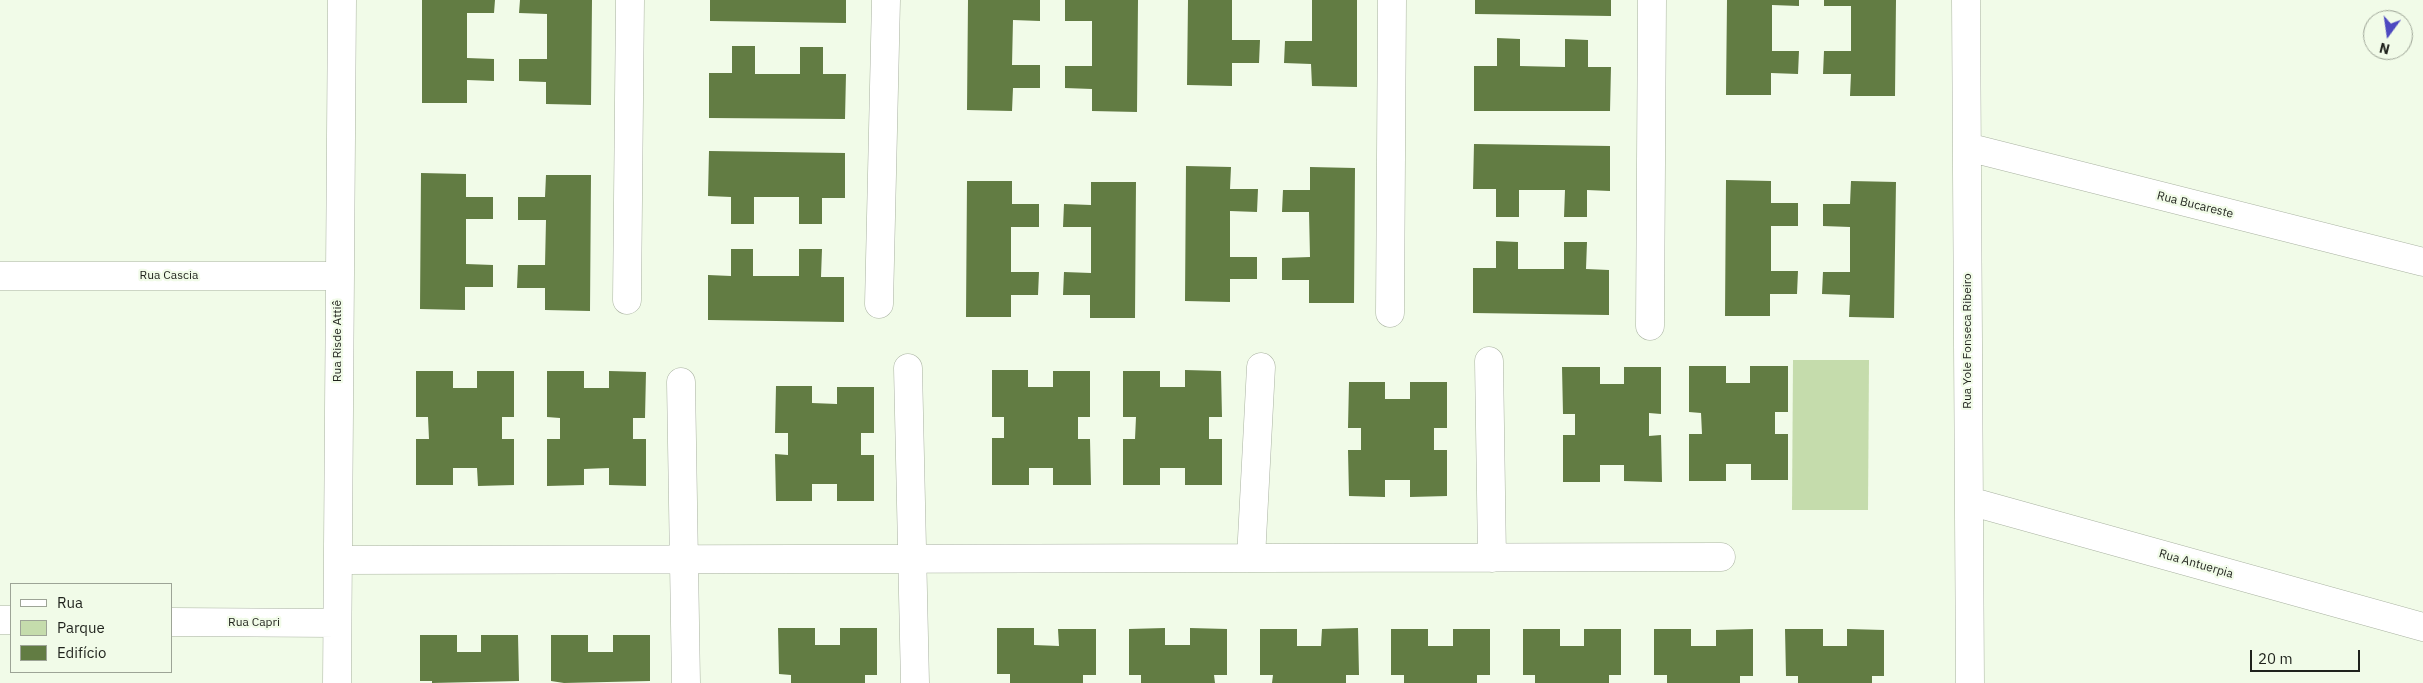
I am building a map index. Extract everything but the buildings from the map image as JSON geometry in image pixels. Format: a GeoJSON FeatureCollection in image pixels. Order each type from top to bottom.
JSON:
{"type":"FeatureCollection","features":[{"type":"Feature","properties":{"kind":"street","name":"Rua Risde Attiê"},"geometry":{"type":"LineString","coordinates":[[337,683],[342,0]]}},
{"type":"Feature","properties":{"kind":"street"},"geometry":{"type":"LineString","coordinates":[[627,300],[630,0]]}},
{"type":"Feature","properties":{"kind":"street"},"geometry":{"type":"LineString","coordinates":[[879,304],[886,0]]}},
{"type":"Feature","properties":{"kind":"street"},"geometry":{"type":"LineString","coordinates":[[1390,313],[1392,0]]}},
{"type":"Feature","properties":{"kind":"street"},"geometry":{"type":"LineString","coordinates":[[1650,326],[1652,0]]}},
{"type":"Feature","properties":{"kind":"street","name":"Rua Yole Fonseca Ribeiro"},"geometry":{"type":"LineString","coordinates":[[1966,0],[1970,683]]}},
{"type":"Feature","properties":{"kind":"street","name":"Rua Bucareste"},"geometry":{"type":"LineString","coordinates":[[1967,147],[2423,262]]}},
{"type":"Feature","properties":{"kind":"street","name":"Rua Cascia"},"geometry":{"type":"LineString","coordinates":[[0,276],[339,276]]}},
{"type":"Feature","properties":{"kind":"street"},"geometry":{"type":"LineString","coordinates":[[1489,361],[1492,558]]}},
{"type":"Feature","properties":{"kind":"street"},"geometry":{"type":"LineString","coordinates":[[1251,558],[1261,367]]}},
{"type":"Feature","properties":{"kind":"street"},"geometry":{"type":"LineString","coordinates":[[908,368],[915,683]]}},
{"type":"Feature","properties":{"kind":"street"},"geometry":{"type":"LineString","coordinates":[[681,382],[686,683]]}},
{"type":"Feature","properties":{"kind":"street","name":"Rua Antuerpia"},"geometry":{"type":"LineString","coordinates":[[1969,501],[2423,627]]}},
{"type":"Feature","properties":{"kind":"street"},"geometry":{"type":"LineString","coordinates":[[338,560],[1721,557]]}},
{"type":"Feature","properties":{"kind":"street","name":"Rua Capri"},"geometry":{"type":"LineString","coordinates":[[172,622],[337,623]]}},
{"type":"Feature","properties":{"kind":"green space"},"geometry":{"type":"Polygon","coordinates":[[[1793,360],[1869,360],[1868,510],[1792,510],[1793,360]]]}}]}
